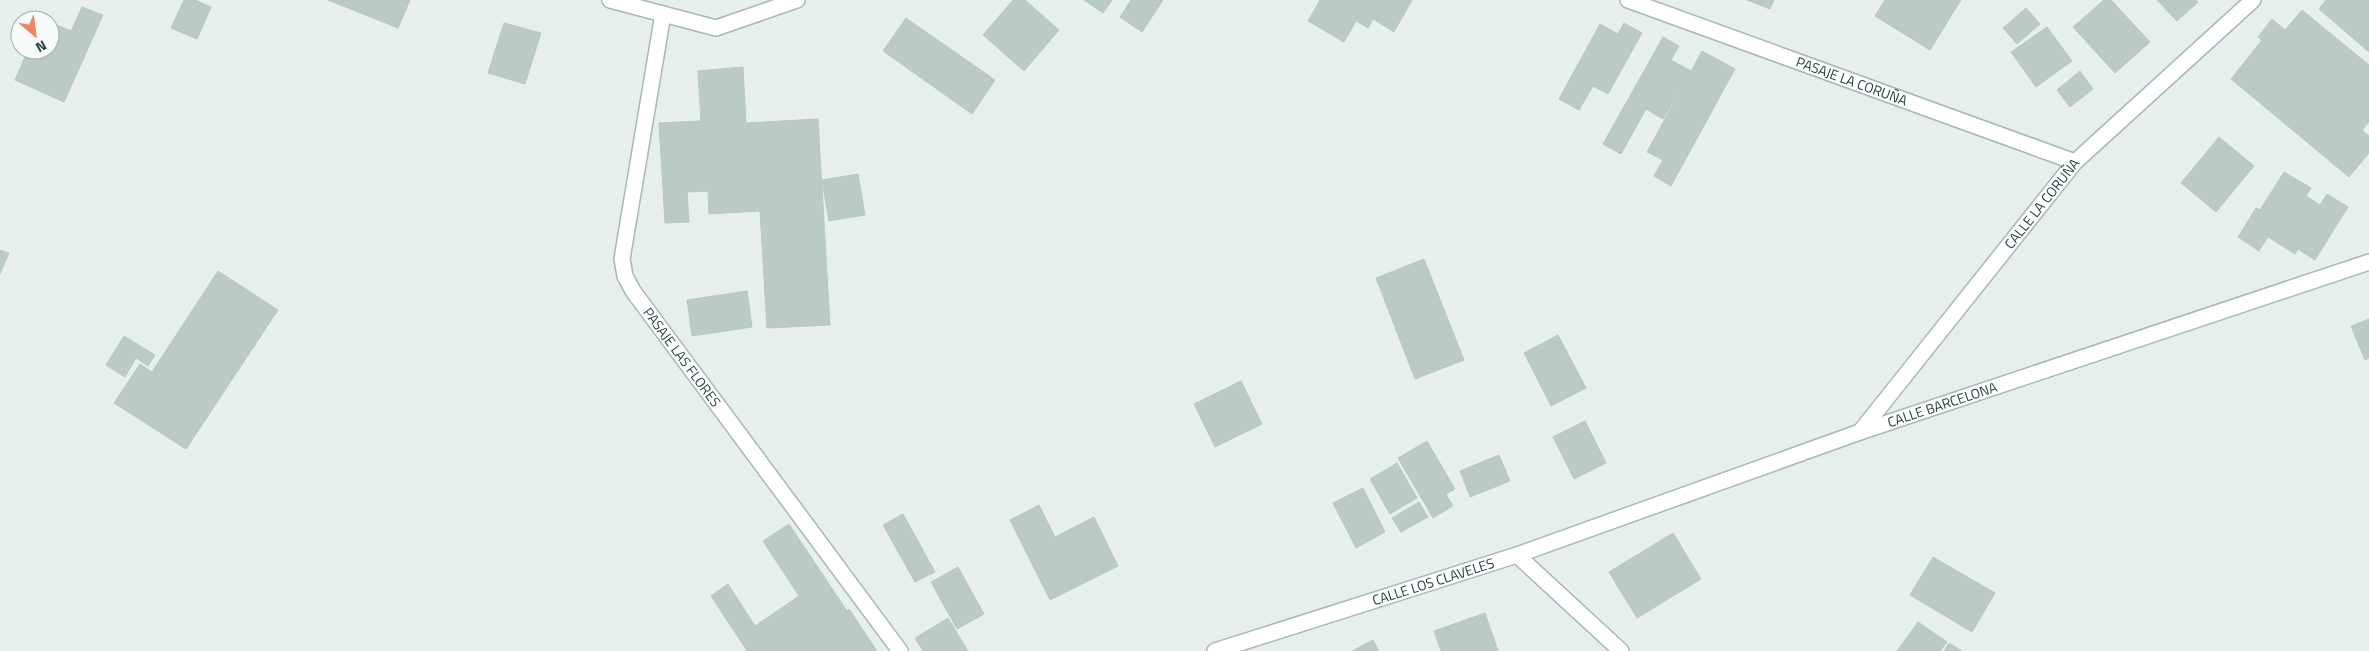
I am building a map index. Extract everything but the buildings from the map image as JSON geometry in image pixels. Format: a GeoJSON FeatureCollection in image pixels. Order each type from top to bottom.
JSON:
{"type":"FeatureCollection","features":[{"type":"Feature","properties":{"kind":"street"},"geometry":{"type":"LineString","coordinates":[[610,0],[716,28],[798,0]]}},
{"type":"Feature","properties":{"kind":"street","name":"PASAJE LA CORUÑA"},"geometry":{"type":"LineString","coordinates":[[1628,0],[2075,162]]}},
{"type":"Feature","properties":{"kind":"street","name":"CALLE LA CORUÑA"},"geometry":{"type":"LineString","coordinates":[[1860,432],[2075,162],[2253,0]]}},
{"type":"Feature","properties":{"kind":"street","name":"PASAJE LAS FLORES"},"geometry":{"type":"LineString","coordinates":[[663,14],[622,259],[625,276],[633,291],[900,651]]}},
{"type":"Feature","properties":{"kind":"street","name":"CALLE BARCELONA"},"geometry":{"type":"LineString","coordinates":[[1517,555],[1860,432],[2369,262]]}},
{"type":"Feature","properties":{"kind":"street"},"geometry":{"type":"LineString","coordinates":[[1517,555],[1621,651]]}},
{"type":"Feature","properties":{"kind":"street","name":"CALLE LOS CLAVELES"},"geometry":{"type":"LineString","coordinates":[[1215,651],[1517,555]]}}]}
